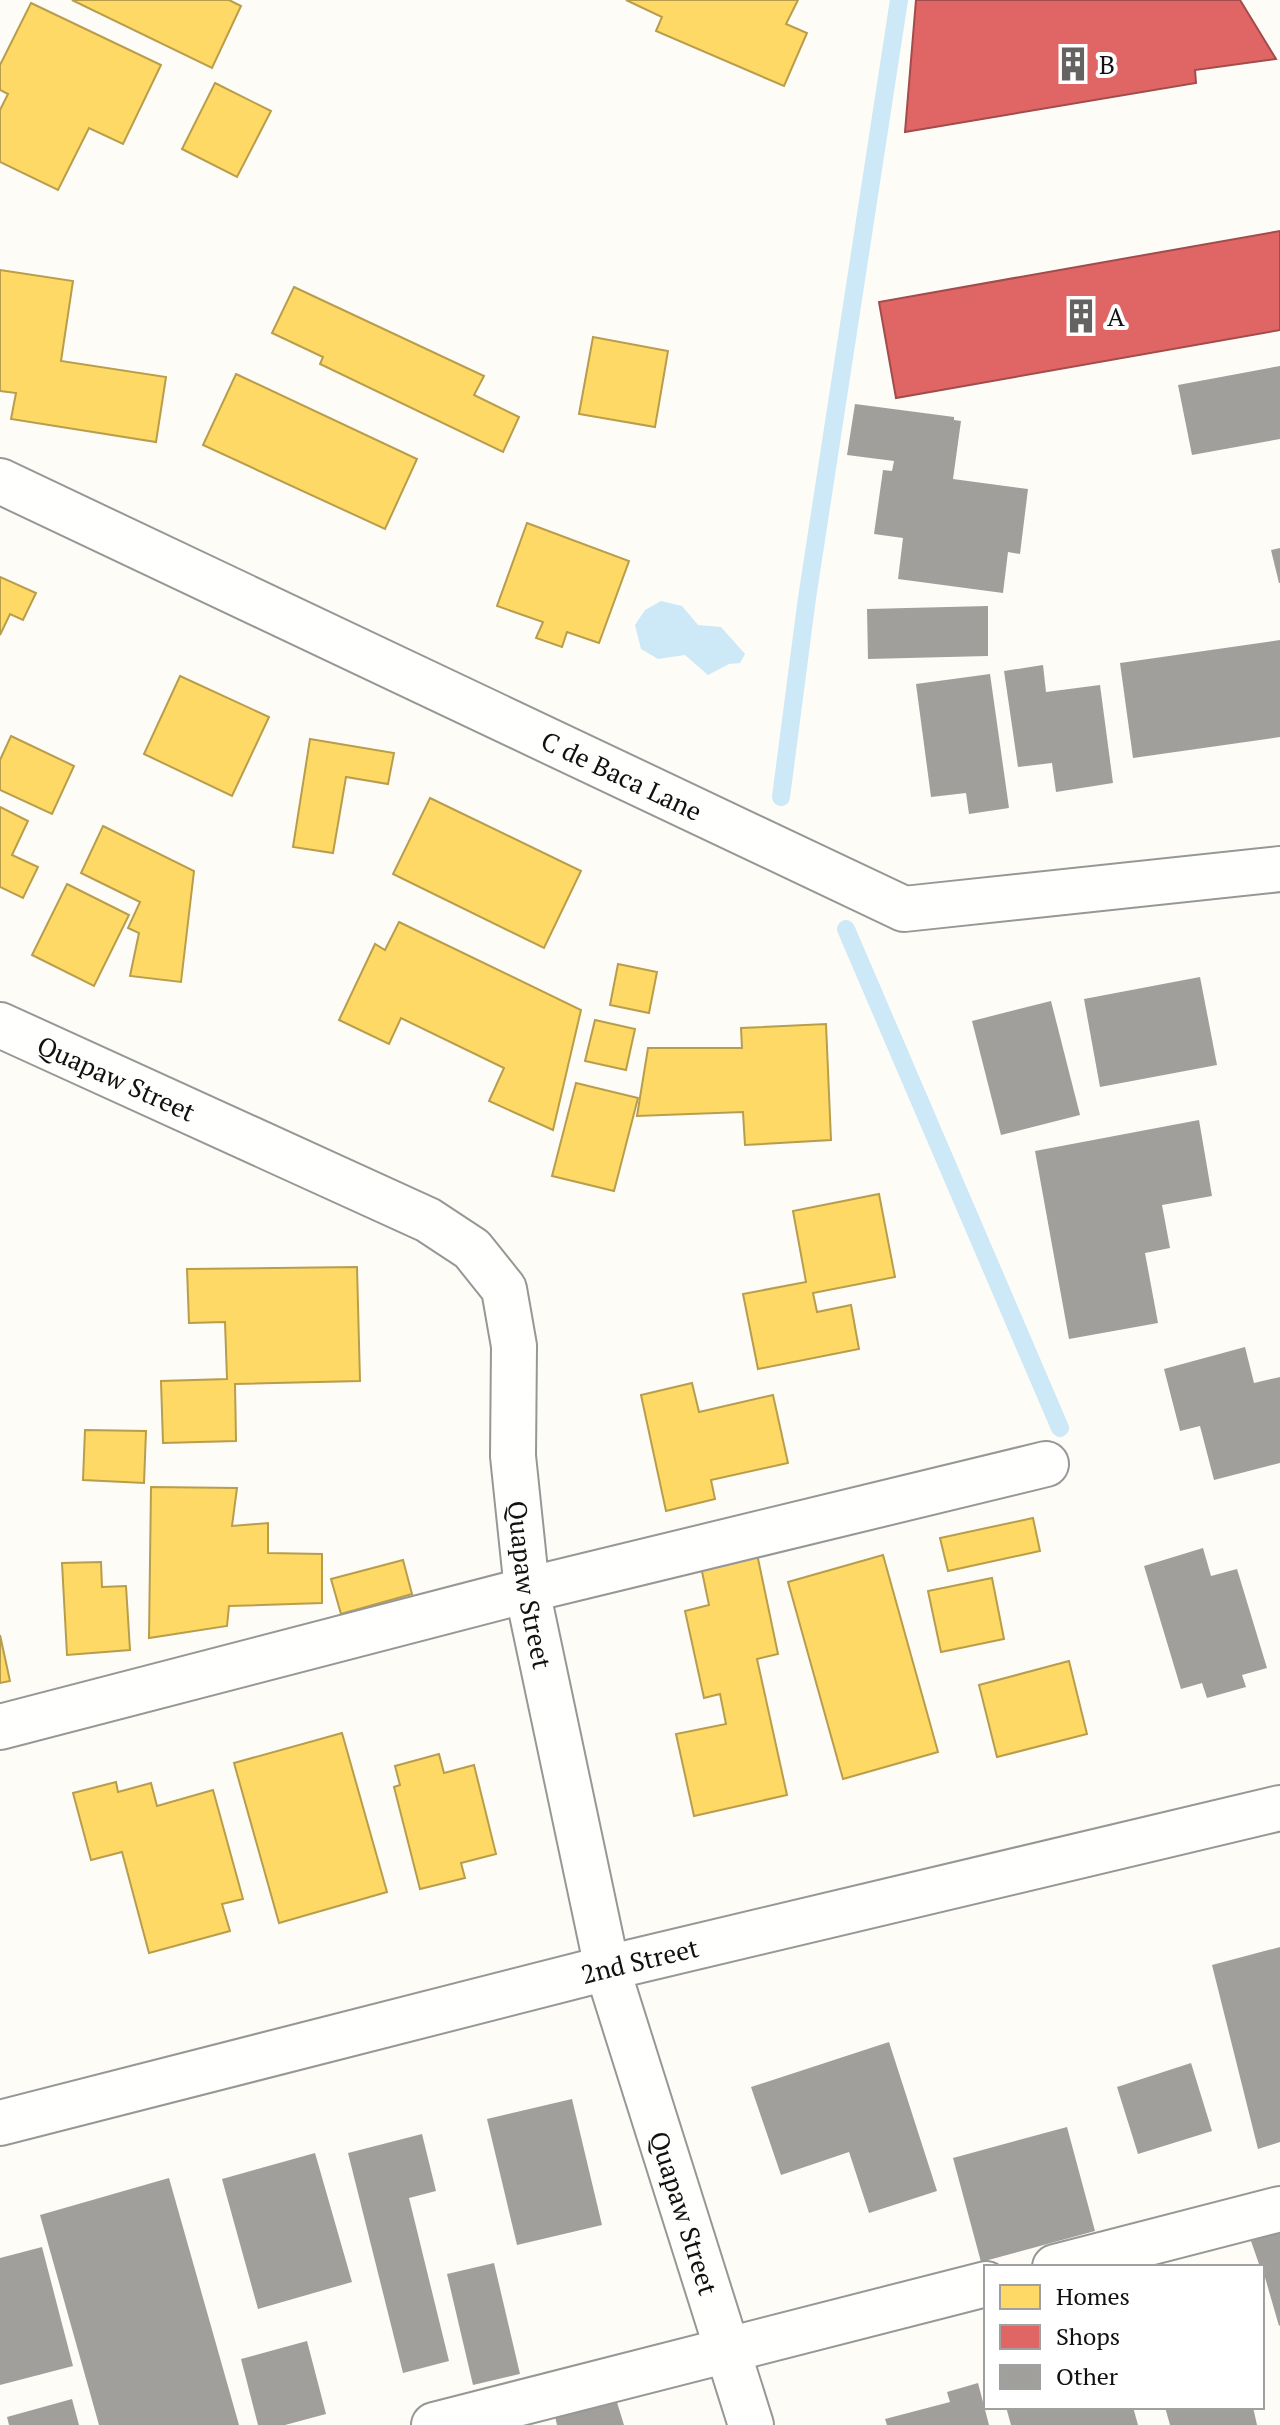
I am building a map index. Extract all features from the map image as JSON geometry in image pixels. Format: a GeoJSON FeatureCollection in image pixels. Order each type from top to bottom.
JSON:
{"type":"FeatureCollection","features":[{"type":"Feature","properties":{"kind":"street","name":"C de Baca Lane"},"geometry":{"type":"LineString","coordinates":[[0,481],[904,909],[1280,869]]}},
{"type":"Feature","properties":{"kind":"street","name":"Quapaw Street"},"geometry":{"type":"LineString","coordinates":[[0,1025],[428,1220],[472,1249],[504,1289],[514,1346],[513,1456],[527,1590],[607,1968],[751,2425]]}},
{"type":"Feature","properties":{"kind":"street"},"geometry":{"type":"LineString","coordinates":[[0,1727],[527,1590],[1046,1464]]}},
{"type":"Feature","properties":{"kind":"street","name":"2nd Street"},"geometry":{"type":"LineString","coordinates":[[0,2123],[607,1968],[1280,1808]]}},
{"type":"Feature","properties":{"kind":"street"},"geometry":{"type":"LineString","coordinates":[[1063,2265],[1280,2209]]}},
{"type":"Feature","properties":{"kind":"street"},"geometry":{"type":"LineString","coordinates":[[434,2425],[984,2285]]}},
{"type":"Feature","properties":{"kind":"water"},"geometry":{"type":"Polygon","coordinates":[[[661,601],[682,606],[698,625],[721,627],[745,654],[740,663],[729,664],[708,675],[685,655],[658,659],[641,649],[635,625],[645,610],[661,601]]]}},
{"type":"Feature","properties":{"kind":"building: Homes"},"geometry":{"type":"Polygon","coordinates":[[[72,0],[229,0],[241,6],[212,68],[72,0]]]}},
{"type":"Feature","properties":{"kind":"building: Homes"},"geometry":{"type":"Polygon","coordinates":[[[626,0],[798,0],[786,24],[807,33],[784,86],[656,31],[662,17],[626,0]]]}},
{"type":"Feature","properties":{"kind":"building: Homes"},"geometry":{"type":"Polygon","coordinates":[[[31,3],[161,65],[123,144],[89,128],[58,190],[0,162],[0,110],[8,94],[0,90],[0,65],[31,3]]]}},
{"type":"Feature","properties":{"kind":"building: Homes"},"geometry":{"type":"Polygon","coordinates":[[[215,83],[271,111],[237,177],[182,149],[215,83]]]}},
{"type":"Feature","properties":{"kind":"building: Homes"},"geometry":{"type":"Polygon","coordinates":[[[0,270],[73,281],[61,361],[166,377],[156,442],[11,419],[16,393],[0,391],[0,270]]]}},
{"type":"Feature","properties":{"kind":"building: Homes"},"geometry":{"type":"Polygon","coordinates":[[[294,287],[484,376],[474,395],[519,417],[503,452],[320,364],[323,357],[272,333],[294,287]]]}},
{"type":"Feature","properties":{"kind":"building: Homes"},"geometry":{"type":"Polygon","coordinates":[[[593,337],[668,351],[655,427],[579,414],[593,337]]]}},
{"type":"Feature","properties":{"kind":"building: Homes"},"geometry":{"type":"Polygon","coordinates":[[[236,374],[417,459],[385,529],[203,445],[236,374]]]}},
{"type":"Feature","properties":{"kind":"building: Homes"},"geometry":{"type":"Polygon","coordinates":[[[527,523],[629,561],[599,643],[567,632],[562,647],[536,638],[543,622],[497,606],[527,523]]]}},
{"type":"Feature","properties":{"kind":"building: Homes"},"geometry":{"type":"Polygon","coordinates":[[[0,577],[36,593],[23,620],[10,614],[0,635],[0,577]]]}},
{"type":"Feature","properties":{"kind":"building: Homes"},"geometry":{"type":"Polygon","coordinates":[[[180,676],[269,717],[232,796],[144,754],[180,676]]]}},
{"type":"Feature","properties":{"kind":"building: Homes"},"geometry":{"type":"Polygon","coordinates":[[[11,736],[74,766],[52,814],[0,790],[0,760],[11,736]]]}},
{"type":"Feature","properties":{"kind":"building: Homes"},"geometry":{"type":"Polygon","coordinates":[[[310,739],[394,753],[388,784],[346,777],[333,853],[293,847],[310,739]]]}},
{"type":"Feature","properties":{"kind":"building: Homes"},"geometry":{"type":"Polygon","coordinates":[[[430,798],[581,871],[544,948],[393,874],[430,798]]]}},
{"type":"Feature","properties":{"kind":"building: Homes"},"geometry":{"type":"Polygon","coordinates":[[[0,807],[28,821],[12,855],[38,867],[23,898],[0,887],[0,807]]]}},
{"type":"Feature","properties":{"kind":"building: Homes"},"geometry":{"type":"Polygon","coordinates":[[[103,826],[194,871],[181,982],[130,976],[139,933],[128,928],[140,902],[81,873],[103,826]]]}},
{"type":"Feature","properties":{"kind":"building: Homes"},"geometry":{"type":"Polygon","coordinates":[[[67,884],[129,915],[94,986],[32,955],[67,884]]]}},
{"type":"Feature","properties":{"kind":"building: Homes"},"geometry":{"type":"Polygon","coordinates":[[[399,922],[581,1010],[553,1130],[489,1101],[504,1068],[401,1018],[389,1044],[339,1020],[375,944],[385,950],[399,922]]]}},
{"type":"Feature","properties":{"kind":"building: Homes"},"geometry":{"type":"Polygon","coordinates":[[[618,964],[657,972],[649,1013],[610,1005],[618,964]]]}},
{"type":"Feature","properties":{"kind":"building: Homes"},"geometry":{"type":"Polygon","coordinates":[[[595,1020],[635,1029],[626,1070],[585,1061],[595,1020]]]}},
{"type":"Feature","properties":{"kind":"building: Homes"},"geometry":{"type":"Polygon","coordinates":[[[826,1024],[831,1140],[745,1145],[743,1112],[637,1116],[648,1048],[742,1048],[741,1028],[826,1024]]]}},
{"type":"Feature","properties":{"kind":"building: Homes"},"geometry":{"type":"Polygon","coordinates":[[[576,1083],[638,1098],[614,1191],[552,1176],[576,1083]]]}},
{"type":"Feature","properties":{"kind":"building: Homes"},"geometry":{"type":"Polygon","coordinates":[[[879,1194],[895,1277],[813,1293],[817,1312],[851,1305],[859,1349],[758,1369],[743,1294],[806,1282],[793,1211],[879,1194]]]}},
{"type":"Feature","properties":{"kind":"building: Homes"},"geometry":{"type":"Polygon","coordinates":[[[357,1267],[360,1381],[235,1384],[236,1441],[163,1443],[161,1381],[227,1379],[225,1322],[189,1323],[187,1269],[357,1267]]]}},
{"type":"Feature","properties":{"kind":"building: Homes"},"geometry":{"type":"Polygon","coordinates":[[[692,1383],[699,1412],[773,1395],[788,1463],[711,1480],[715,1499],[666,1511],[641,1395],[692,1383]]]}},
{"type":"Feature","properties":{"kind":"building: Homes"},"geometry":{"type":"Polygon","coordinates":[[[85,1430],[146,1431],[144,1483],[83,1480],[85,1430]]]}},
{"type":"Feature","properties":{"kind":"building: Homes"},"geometry":{"type":"Polygon","coordinates":[[[151,1487],[237,1488],[232,1526],[268,1523],[268,1553],[322,1554],[322,1603],[229,1606],[227,1626],[149,1638],[151,1487]]]}},
{"type":"Feature","properties":{"kind":"building: Homes"},"geometry":{"type":"Polygon","coordinates":[[[1033,1518],[1040,1551],[948,1571],[940,1538],[1033,1518]]]}},
{"type":"Feature","properties":{"kind":"building: Homes"},"geometry":{"type":"Polygon","coordinates":[[[756,1549],[778,1654],[757,1659],[787,1795],[694,1816],[676,1734],[726,1724],[720,1694],[704,1698],[685,1611],[709,1605],[700,1562],[756,1549]]]}},
{"type":"Feature","properties":{"kind":"building: Homes"},"geometry":{"type":"Polygon","coordinates":[[[883,1555],[938,1752],[843,1779],[788,1582],[883,1555]]]}},
{"type":"Feature","properties":{"kind":"building: Homes"},"geometry":{"type":"Polygon","coordinates":[[[403,1560],[412,1594],[341,1614],[331,1579],[403,1560]]]}},
{"type":"Feature","properties":{"kind":"building: Homes"},"geometry":{"type":"Polygon","coordinates":[[[101,1562],[102,1587],[126,1586],[130,1650],[67,1655],[62,1563],[101,1562]]]}},
{"type":"Feature","properties":{"kind":"building: Homes"},"geometry":{"type":"Polygon","coordinates":[[[992,1578],[1004,1639],[941,1652],[928,1591],[992,1578]]]}},
{"type":"Feature","properties":{"kind":"building: Homes"},"geometry":{"type":"Polygon","coordinates":[[[0,1635],[10,1681],[0,1683],[0,1635]]]}},
{"type":"Feature","properties":{"kind":"building: Homes"},"geometry":{"type":"Polygon","coordinates":[[[1069,1661],[1087,1734],[997,1757],[979,1685],[1069,1661]]]}},
{"type":"Feature","properties":{"kind":"building: Homes"},"geometry":{"type":"Polygon","coordinates":[[[342,1733],[387,1892],[279,1923],[234,1763],[342,1733]]]}},
{"type":"Feature","properties":{"kind":"building: Homes"},"geometry":{"type":"Polygon","coordinates":[[[439,1754],[444,1773],[474,1765],[496,1854],[461,1863],[465,1878],[420,1889],[394,1787],[400,1785],[395,1766],[439,1754]]]}},
{"type":"Feature","properties":{"kind":"building: Homes"},"geometry":{"type":"Polygon","coordinates":[[[116,1782],[118,1792],[151,1783],[157,1806],[213,1790],[243,1899],[222,1904],[230,1931],[149,1953],[122,1852],[91,1860],[73,1793],[116,1782]]]}},
{"type":"Feature","properties":{"kind":"building: Shops","name":"B"},"geometry":{"type":"Polygon","coordinates":[[[916,0],[1240,0],[1276,59],[1195,70],[1196,83],[905,132],[916,0]]]}},
{"type":"Feature","properties":{"kind":"building: Shops","name":"A"},"geometry":{"type":"Polygon","coordinates":[[[1280,231],[1280,330],[896,398],[879,302],[1280,231]]]}},
{"type":"Feature","properties":{"kind":"building: Other"},"geometry":{"type":"Polygon","coordinates":[[[1280,366],[1280,439],[1192,455],[1178,385],[1280,366]]]}},
{"type":"Feature","properties":{"kind":"building: Other"},"geometry":{"type":"Polygon","coordinates":[[[855,404],[954,417],[954,420],[961,421],[953,479],[1028,489],[1020,554],[1008,552],[1003,593],[898,579],[903,538],[874,534],[883,470],[892,471],[894,461],[847,455],[855,404]]]}},
{"type":"Feature","properties":{"kind":"building: Other"},"geometry":{"type":"Polygon","coordinates":[[[1280,548],[1280,583],[1279,583],[1271,550],[1280,548]]]}},
{"type":"Feature","properties":{"kind":"building: Other"},"geometry":{"type":"Polygon","coordinates":[[[988,606],[988,656],[868,659],[867,609],[988,606]]]}},
{"type":"Feature","properties":{"kind":"building: Other"},"geometry":{"type":"Polygon","coordinates":[[[1280,640],[1280,737],[1133,758],[1120,663],[1280,640]]]}},
{"type":"Feature","properties":{"kind":"building: Other"},"geometry":{"type":"Polygon","coordinates":[[[1043,665],[1046,692],[1100,685],[1113,783],[1056,792],[1052,763],[1018,767],[1004,671],[1043,665]]]}},
{"type":"Feature","properties":{"kind":"building: Other"},"geometry":{"type":"Polygon","coordinates":[[[990,674],[1009,808],[969,814],[966,793],[931,797],[916,684],[990,674]]]}},
{"type":"Feature","properties":{"kind":"building: Other"},"geometry":{"type":"Polygon","coordinates":[[[1200,977],[1217,1065],[1100,1087],[1084,999],[1200,977]]]}},
{"type":"Feature","properties":{"kind":"building: Other"},"geometry":{"type":"Polygon","coordinates":[[[1051,1001],[1080,1115],[1001,1135],[972,1021],[1051,1001]]]}},
{"type":"Feature","properties":{"kind":"building: Other"},"geometry":{"type":"Polygon","coordinates":[[[1199,1120],[1212,1196],[1162,1205],[1170,1248],[1145,1253],[1158,1323],[1069,1339],[1035,1151],[1199,1120]]]}},
{"type":"Feature","properties":{"kind":"building: Other"},"geometry":{"type":"Polygon","coordinates":[[[1245,1347],[1254,1383],[1280,1377],[1280,1463],[1214,1480],[1200,1426],[1180,1431],[1164,1369],[1245,1347]]]}},
{"type":"Feature","properties":{"kind":"building: Other"},"geometry":{"type":"Polygon","coordinates":[[[1203,1548],[1211,1576],[1237,1569],[1267,1668],[1242,1675],[1246,1687],[1207,1698],[1202,1683],[1181,1689],[1144,1566],[1203,1548]]]}},
{"type":"Feature","properties":{"kind":"building: Other"},"geometry":{"type":"Polygon","coordinates":[[[1280,1947],[1280,2142],[1258,2149],[1212,1965],[1280,1947]]]}},
{"type":"Feature","properties":{"kind":"building: Other"},"geometry":{"type":"Polygon","coordinates":[[[889,2042],[937,2191],[869,2213],[849,2152],[781,2175],[751,2087],[889,2042]]]}},
{"type":"Feature","properties":{"kind":"building: Other"},"geometry":{"type":"Polygon","coordinates":[[[1191,2063],[1212,2131],[1138,2154],[1117,2087],[1191,2063]]]}},
{"type":"Feature","properties":{"kind":"building: Other"},"geometry":{"type":"Polygon","coordinates":[[[572,2099],[602,2225],[517,2245],[487,2119],[572,2099]]]}},
{"type":"Feature","properties":{"kind":"building: Other"},"geometry":{"type":"Polygon","coordinates":[[[1067,2127],[1095,2231],[981,2262],[953,2158],[1067,2127]]]}},
{"type":"Feature","properties":{"kind":"building: Other"},"geometry":{"type":"Polygon","coordinates":[[[422,2134],[436,2191],[409,2198],[449,2361],[403,2373],[348,2153],[422,2134]]]}},
{"type":"Feature","properties":{"kind":"building: Other"},"geometry":{"type":"Polygon","coordinates":[[[315,2153],[352,2282],[258,2309],[222,2179],[315,2153]]]}},
{"type":"Feature","properties":{"kind":"building: Other"},"geometry":{"type":"Polygon","coordinates":[[[169,2178],[239,2425],[99,2425],[40,2215],[169,2178]]]}},
{"type":"Feature","properties":{"kind":"building: Other"},"geometry":{"type":"Polygon","coordinates":[[[1280,2231],[1279,2326],[1264,2265],[1259,2265],[1251,2241],[1280,2231]]]}},
{"type":"Feature","properties":{"kind":"building: Other"},"geometry":{"type":"Polygon","coordinates":[[[42,2247],[73,2366],[0,2385],[0,2258],[42,2247]]]}},
{"type":"Feature","properties":{"kind":"building: Other"},"geometry":{"type":"Polygon","coordinates":[[[494,2263],[520,2374],[473,2385],[447,2274],[494,2263]]]}},
{"type":"Feature","properties":{"kind":"building: Other"},"geometry":{"type":"Polygon","coordinates":[[[307,2341],[326,2414],[285,2425],[258,2425],[241,2359],[307,2341]]]}},
{"type":"Feature","properties":{"kind":"building: Other"},"geometry":{"type":"Polygon","coordinates":[[[978,2383],[989,2425],[887,2425],[885,2419],[950,2402],[947,2392],[978,2383]]]}},
{"type":"Feature","properties":{"kind":"building: Other"},"geometry":{"type":"Polygon","coordinates":[[[72,2399],[79,2425],[9,2425],[7,2417],[72,2399]]]}},
{"type":"Feature","properties":{"kind":"building: Other"},"geometry":{"type":"Polygon","coordinates":[[[616,2399],[624,2425],[557,2425],[555,2416],[616,2399]]]}},
{"type":"Feature","properties":{"kind":"building: Other"},"geometry":{"type":"Polygon","coordinates":[[[1007,2409],[1134,2409],[1138,2425],[1011,2425],[1007,2409]]]}},
{"type":"Feature","properties":{"kind":"building: Other"},"geometry":{"type":"Polygon","coordinates":[[[1166,2409],[1253,2409],[1257,2425],[1170,2425],[1166,2409]]]}},
{"type":"Feature","properties":{"kind":"waterway"},"geometry":{"type":"LineString","coordinates":[[781,797],[807,598],[899,0]]}},
{"type":"Feature","properties":{"kind":"waterway"},"geometry":{"type":"LineString","coordinates":[[846,929],[1060,1428]]}},
{"type":"Feature","properties":{"kind":"place","name":"B"},"geometry":{"type":"Point","coordinates":[1073,64]}},
{"type":"Feature","properties":{"kind":"place","name":"A"},"geometry":{"type":"Point","coordinates":[1081,316]}}]}
